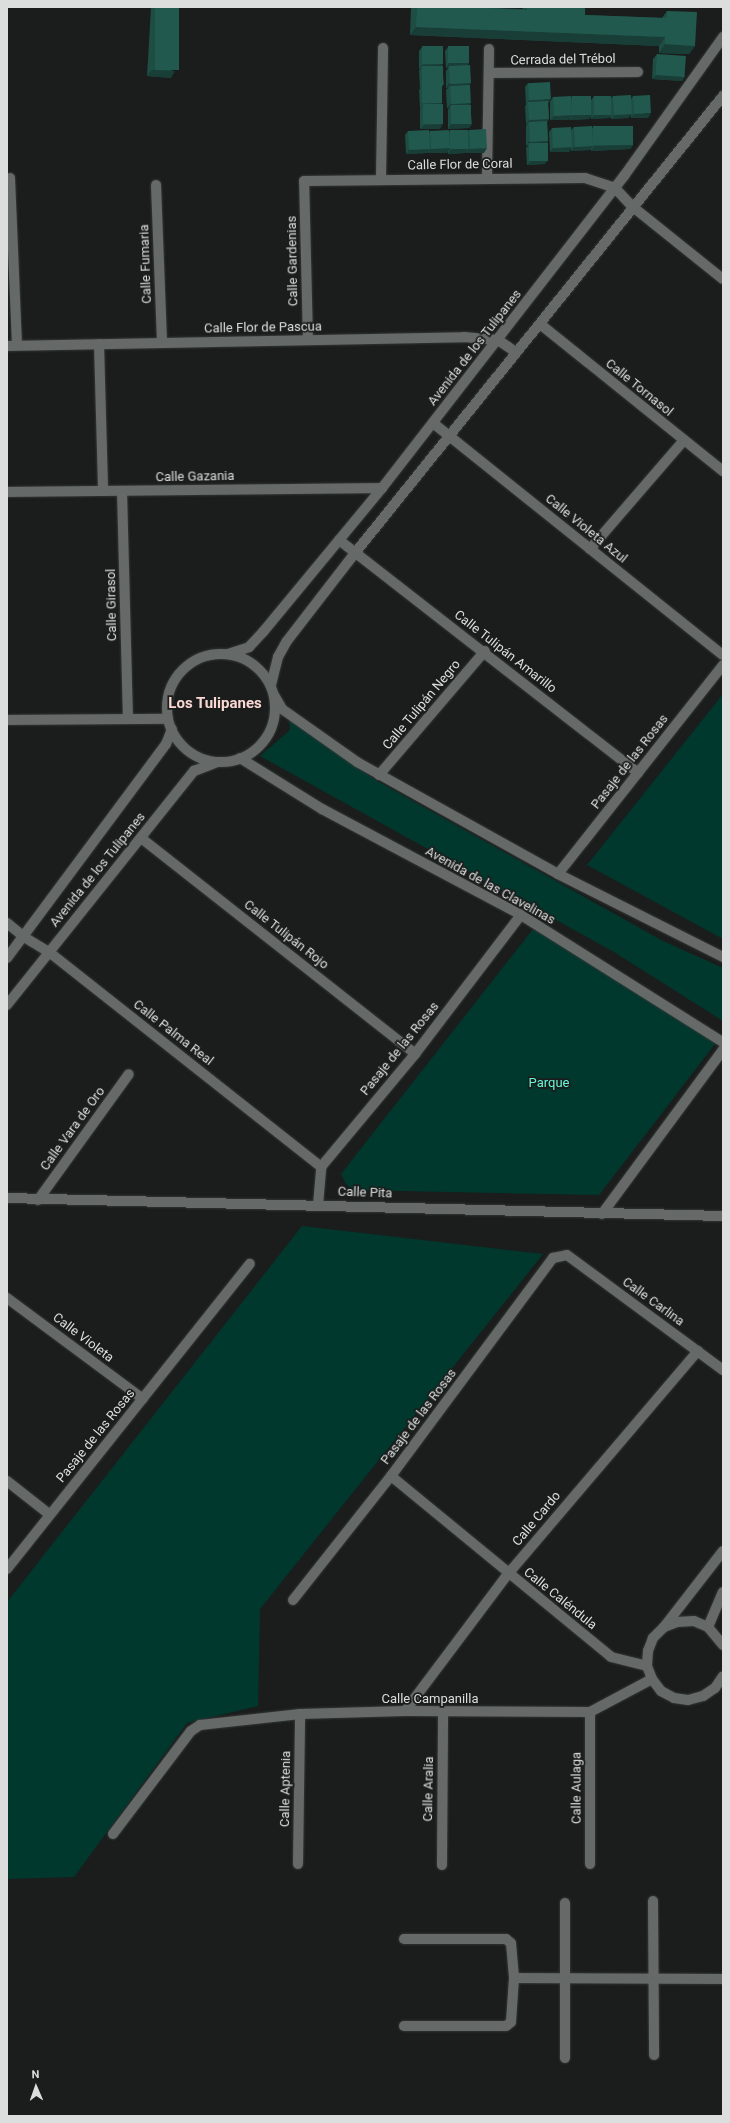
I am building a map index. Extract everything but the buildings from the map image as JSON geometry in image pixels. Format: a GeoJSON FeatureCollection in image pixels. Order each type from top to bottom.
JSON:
{"type":"FeatureCollection","features":[{"type":"Feature","properties":{"kind":"street","name":"Avenida de los Tulipanes"},"geometry":{"type":"LineString","coordinates":[[228,654],[249,647],[382,488],[615,188],[723,37]]}},
{"type":"Feature","properties":{"kind":"street"},"geometry":{"type":"LineString","coordinates":[[381,179],[383,48]]}},
{"type":"Feature","properties":{"kind":"street"},"geometry":{"type":"LineString","coordinates":[[487,178],[489,49]]}},
{"type":"Feature","properties":{"kind":"street","name":"Cerrada del Trébol"},"geometry":{"type":"LineString","coordinates":[[489,73],[638,72]]}},
{"type":"Feature","properties":{"kind":"street"},"geometry":{"type":"LineString","coordinates":[[271,685],[278,657],[287,641],[449,435],[723,96]]}},
{"type":"Feature","properties":{"kind":"street"},"geometry":{"type":"LineString","coordinates":[[10,178],[12,345]]}},
{"type":"Feature","properties":{"kind":"street","name":"Calle Flor de Coral"},"geometry":{"type":"LineString","coordinates":[[304,181],[585,178],[615,188]]}},
{"type":"Feature","properties":{"kind":"street","name":"Calle Gardenias"},"geometry":{"type":"LineString","coordinates":[[304,181],[308,340]]}},
{"type":"Feature","properties":{"kind":"street","name":"Calle Fumaria"},"geometry":{"type":"LineString","coordinates":[[156,185],[162,342]]}},
{"type":"Feature","properties":{"kind":"street"},"geometry":{"type":"LineString","coordinates":[[615,188],[633,207],[723,279]]}},
{"type":"Feature","properties":{"kind":"street","name":"Calle Tornasol"},"geometry":{"type":"LineString","coordinates":[[540,324],[723,471]]}},
{"type":"Feature","properties":{"kind":"street","name":"Calle Flor de Pascua"},"geometry":{"type":"LineString","coordinates":[[12,345],[464,336],[498,340],[516,352]]}},
{"type":"Feature","properties":{"kind":"street"},"geometry":{"type":"LineString","coordinates":[[99,344],[103,491]]}},
{"type":"Feature","properties":{"kind":"street","name":"Calle Violeta Azul"},"geometry":{"type":"LineString","coordinates":[[433,423],[723,655]]}},
{"type":"Feature","properties":{"kind":"street"},"geometry":{"type":"LineString","coordinates":[[590,549],[684,440]]}},
{"type":"Feature","properties":{"kind":"street","name":"Calle Gazania"},"geometry":{"type":"LineString","coordinates":[[7,492],[382,488]]}},
{"type":"Feature","properties":{"kind":"street","name":"Calle Girasol"},"geometry":{"type":"LineString","coordinates":[[122,491],[128,719]]}},
{"type":"Feature","properties":{"kind":"street","name":"Calle Tulipán Amarillo"},"geometry":{"type":"LineString","coordinates":[[340,540],[484,651],[638,773]]}},
{"type":"Feature","properties":{"kind":"street","name":"Calle Tulipán Negro"},"geometry":{"type":"LineString","coordinates":[[379,775],[484,651]]}},
{"type":"Feature","properties":{"kind":"street"},"geometry":{"type":"LineString","coordinates":[[274,695],[275,717],[267,737],[251,753],[240,758],[217,762],[200,757],[185,748],[172,729],[168,718],[168,695],[178,675],[186,667],[206,656],[228,654],[249,661],[265,676],[271,685],[274,695],[282,709],[357,762],[558,874],[723,957]]}},
{"type":"Feature","properties":{"kind":"street","name":"Pasaje de las Rosas"},"geometry":{"type":"LineString","coordinates":[[558,874],[723,665]]}},
{"type":"Feature","properties":{"kind":"street"},"geometry":{"type":"LineString","coordinates":[[7,720],[168,718]]}},
{"type":"Feature","properties":{"kind":"street","name":"Avenida de los Tulipanes"},"geometry":{"type":"LineString","coordinates":[[7,958],[166,744],[172,729]]}},
{"type":"Feature","properties":{"kind":"street","name":"Avenida de las Clavelinas"},"geometry":{"type":"LineString","coordinates":[[240,758],[322,809],[521,915],[723,1042]]}},
{"type":"Feature","properties":{"kind":"street","name":"Avenida de los Tulipanes"},"geometry":{"type":"LineString","coordinates":[[7,1004],[194,771],[217,762]]}},
{"type":"Feature","properties":{"kind":"street","name":"Calle Tulipán Rojo"},"geometry":{"type":"LineString","coordinates":[[141,838],[415,1054]]}},
{"type":"Feature","properties":{"kind":"street","name":"Pasaje de las Rosas"},"geometry":{"type":"LineString","coordinates":[[322,1167],[415,1054],[521,915]]}},
{"type":"Feature","properties":{"kind":"street","name":"Calle Palma Real"},"geometry":{"type":"LineString","coordinates":[[7,923],[24,937],[49,952],[322,1167]]}},
{"type":"Feature","properties":{"kind":"street"},"geometry":{"type":"LineString","coordinates":[[602,1214],[723,1050]]}},
{"type":"Feature","properties":{"kind":"street","name":"Calle Vara de Oro"},"geometry":{"type":"LineString","coordinates":[[38,1200],[129,1074]]}},
{"type":"Feature","properties":{"kind":"street"},"geometry":{"type":"LineString","coordinates":[[318,1205],[322,1167]]}},
{"type":"Feature","properties":{"kind":"street","name":"Calle Pita"},"geometry":{"type":"LineString","coordinates":[[7,1198],[38,1200],[318,1205],[602,1214],[723,1216]]}},
{"type":"Feature","properties":{"kind":"street","name":"Pasaje de las Rosas"},"geometry":{"type":"LineString","coordinates":[[293,1600],[391,1476],[553,1258],[567,1255]]}},
{"type":"Feature","properties":{"kind":"street","name":"Calle Carlina"},"geometry":{"type":"LineString","coordinates":[[567,1255],[723,1370]]}},
{"type":"Feature","properties":{"kind":"street","name":"Pasaje de las Rosas"},"geometry":{"type":"LineString","coordinates":[[7,1569],[49,1514],[143,1399],[250,1264]]}},
{"type":"Feature","properties":{"kind":"street","name":"Calle Violeta"},"geometry":{"type":"LineString","coordinates":[[7,1298],[143,1399]]}},
{"type":"Feature","properties":{"kind":"street","name":"Calle Cardo"},"geometry":{"type":"LineString","coordinates":[[404,1711],[508,1574],[698,1351]]}},
{"type":"Feature","properties":{"kind":"street","name":"Calle Caléndula"},"geometry":{"type":"LineString","coordinates":[[391,1476],[508,1574],[611,1657],[647,1666]]}},
{"type":"Feature","properties":{"kind":"street"},"geometry":{"type":"LineString","coordinates":[[7,1481],[49,1514]]}},
{"type":"Feature","properties":{"kind":"street"},"geometry":{"type":"LineString","coordinates":[[723,1551],[654,1638],[648,1651],[647,1666],[652,1679],[661,1691],[674,1698],[696,1698],[719,1689],[723,1676]]}},
{"type":"Feature","properties":{"kind":"street"},"geometry":{"type":"LineString","coordinates":[[708,1627],[723,1592]]}},
{"type":"Feature","properties":{"kind":"street"},"geometry":{"type":"LineString","coordinates":[[664,1627],[677,1622],[694,1621],[708,1627],[723,1645]]}},
{"type":"Feature","properties":{"kind":"street","name":"Calle Campanilla"},"geometry":{"type":"LineString","coordinates":[[113,1834],[191,1731],[200,1725],[300,1714],[404,1711],[443,1713],[590,1712],[652,1679]]}},
{"type":"Feature","properties":{"kind":"street","name":"Calle Aulaga"},"geometry":{"type":"LineString","coordinates":[[590,1712],[590,1864]]}},
{"type":"Feature","properties":{"kind":"street","name":"Calle Aralia"},"geometry":{"type":"LineString","coordinates":[[442,1865],[443,1713]]}},
{"type":"Feature","properties":{"kind":"street","name":"Calle Aptenia"},"geometry":{"type":"LineString","coordinates":[[298,1864],[300,1714]]}},
{"type":"Feature","properties":{"kind":"street"},"geometry":{"type":"LineString","coordinates":[[653,1901],[654,2055]]}},
{"type":"Feature","properties":{"kind":"street"},"geometry":{"type":"LineString","coordinates":[[565,1903],[565,2058]]}},
{"type":"Feature","properties":{"kind":"street"},"geometry":{"type":"LineString","coordinates":[[404,1939],[506,1939],[511,1943],[514,1978],[511,2022],[506,2026],[404,2026]]}},
{"type":"Feature","properties":{"kind":"street"},"geometry":{"type":"LineString","coordinates":[[514,1978],[723,1979]]}},
{"type":"Feature","properties":{"kind":"green space"},"geometry":{"type":"Polygon","coordinates":[[[723,694],[723,939],[587,865],[723,694]]]}},
{"type":"Feature","properties":{"kind":"green space"},"geometry":{"type":"Polygon","coordinates":[[[289,720],[377,781],[663,941],[723,968],[723,1021],[614,952],[260,756],[290,730],[289,720]]]}},
{"type":"Feature","properties":{"kind":"green space","name":"Parque"},"geometry":{"type":"Polygon","coordinates":[[[533,929],[718,1040],[599,1195],[353,1190],[346,1184],[341,1174],[533,929]]]}},
{"type":"Feature","properties":{"kind":"green space"},"geometry":{"type":"Polygon","coordinates":[[[302,1226],[543,1254],[260,1609],[258,1706],[187,1723],[74,1877],[7,1879],[7,1602],[302,1226]]]}},
{"type":"Feature","properties":{"kind":"district","name":"Los Tulipanes"},"geometry":{"type":"Point","coordinates":[215,704]}}]}
